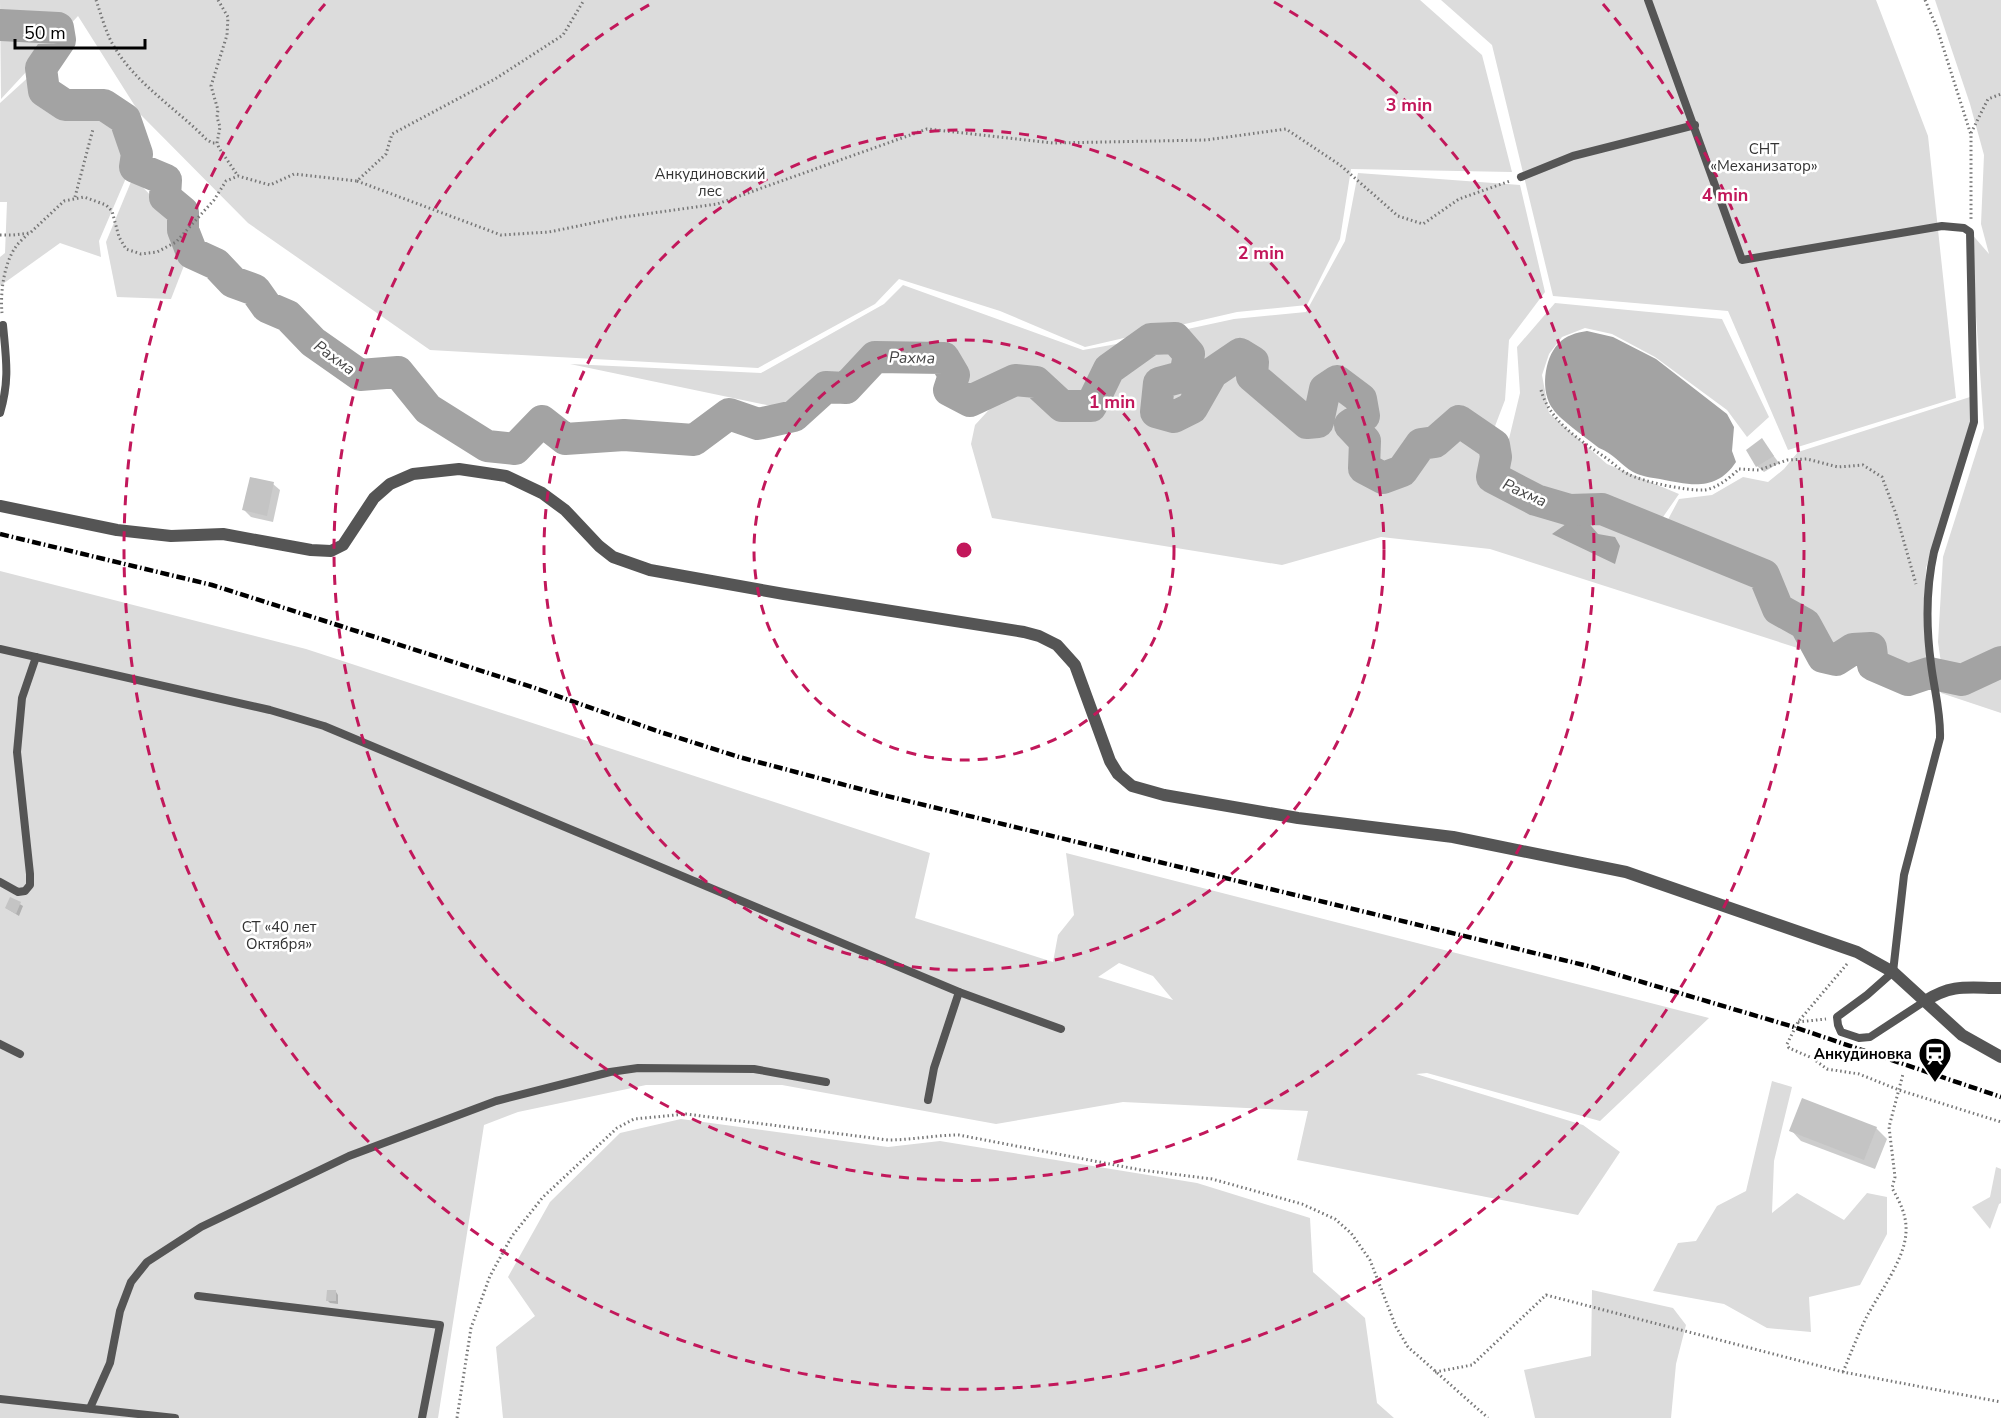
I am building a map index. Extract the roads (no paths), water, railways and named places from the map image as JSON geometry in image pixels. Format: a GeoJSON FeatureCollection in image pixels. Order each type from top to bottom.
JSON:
{"type":"FeatureCollection","features":[{"type":"Feature","properties":{"kind":"street"},"geometry":{"type":"LineString","coordinates":[[0,506],[117,530],[171,536],[223,534],[311,550],[331,551],[343,545],[374,498],[390,484],[405,477],[459,469],[506,476],[542,493],[565,510],[599,546],[613,557],[650,570],[1040,636],[1057,645],[1075,665],[1110,761],[1118,774],[1132,786],[1164,795],[1298,818],[1453,837],[1626,872],[1857,952],[1893,972],[1962,1035],[2001,1057]]}},
{"type":"Feature","properties":{"kind":"street"},"geometry":{"type":"LineString","coordinates":[[1925,1001],[1940,991],[1955,987],[2001,988]]}},
{"type":"Feature","properties":{"kind":"lane"},"geometry":{"type":"LineString","coordinates":[[1648,0],[1742,260],[1942,226],[1964,228],[1971,232],[1974,423],[1929,573],[1928,631],[1930,660],[1941,722],[1940,738],[1904,875],[1893,972],[1837,1017],[1838,1025],[1841,1032],[1858,1038],[1870,1037],[1925,1001]]}},
{"type":"Feature","properties":{"kind":"lane"},"geometry":{"type":"LineString","coordinates":[[1521,177],[1573,156],[1695,125]]}},
{"type":"Feature","properties":{"kind":"lane"},"geometry":{"type":"LineString","coordinates":[[0,413],[8,374],[3,325]]}},
{"type":"Feature","properties":{"kind":"lane"},"geometry":{"type":"LineString","coordinates":[[0,649],[270,710],[324,726],[959,992],[1061,1029]]}},
{"type":"Feature","properties":{"kind":"lane"},"geometry":{"type":"LineString","coordinates":[[0,882],[18,891],[25,891],[30,885],[17,752],[22,698],[36,657]]}},
{"type":"Feature","properties":{"kind":"lane"},"geometry":{"type":"LineString","coordinates":[[928,1100],[934,1068],[959,992]]}},
{"type":"Feature","properties":{"kind":"lane"},"geometry":{"type":"LineString","coordinates":[[0,1044],[20,1054]]}},
{"type":"Feature","properties":{"kind":"lane"},"geometry":{"type":"LineString","coordinates":[[90,1408],[110,1363],[120,1311],[131,1282],[147,1262],[201,1227],[349,1156],[496,1101],[610,1072],[638,1068],[754,1069],[826,1082]]}},
{"type":"Feature","properties":{"kind":"lane"},"geometry":{"type":"LineString","coordinates":[[198,1296],[440,1324],[422,1418]]}},
{"type":"Feature","properties":{"kind":"lane"},"geometry":{"type":"LineString","coordinates":[[0,1399],[175,1418]]}},
{"type":"Feature","properties":{"kind":"waterway","name":"Рахма"},"geometry":{"type":"LineString","coordinates":[[0,25],[58,28],[60,40],[41,68],[44,91],[65,105],[104,105],[125,119],[137,154],[135,167],[166,180],[165,197],[183,212],[183,230],[192,253],[216,264],[233,282],[255,290],[267,307],[288,316],[313,342],[360,375],[398,372],[428,409],[487,446],[515,449],[542,421],[565,439],[624,435],[694,440],[729,414],[758,424],[794,416],[826,387],[846,388],[875,357],[944,358],[954,375],[949,390],[970,401],[1015,380],[1036,382],[1062,406],[1091,406],[1109,369],[1151,339],[1175,338],[1189,354],[1185,376],[1159,383],[1156,412],[1174,417],[1192,408],[1212,373],[1240,354],[1253,362],[1252,376],[1307,423],[1318,422],[1325,389],[1337,381],[1361,399],[1364,416],[1350,425],[1365,441],[1364,468],[1383,478],[1402,471],[1421,444],[1435,442],[1459,421],[1494,445],[1496,457],[1492,477],[1536,500],[1570,510],[1602,509],[1764,575],[1778,609],[1805,624],[1823,657],[1836,660],[1853,649],[1871,648],[1873,665],[1908,680],[1929,673],[1962,680],[2001,662]]}},
{"type":"Feature","properties":{"kind":"railway"},"geometry":{"type":"LineString","coordinates":[[0,534],[212,585],[532,687],[739,757],[883,795],[1588,966],[1794,1027],[2001,1097]]}},
{"type":"Feature","properties":{"kind":"place","name":"Анкудиновка"},"geometry":{"type":"Point","coordinates":[1935,1083]}},
{"type":"Feature","properties":{"kind":"park label","name":"СНТ «Механизатор»"},"geometry":{"type":"Point","coordinates":[1764,158]}},
{"type":"Feature","properties":{"kind":"park label","name":"Анкудиновский лес"},"geometry":{"type":"Point","coordinates":[710,182]}},
{"type":"Feature","properties":{"kind":"park label","name":"СТ «40 лет Октября»"},"geometry":{"type":"Point","coordinates":[279,936]}}]}
